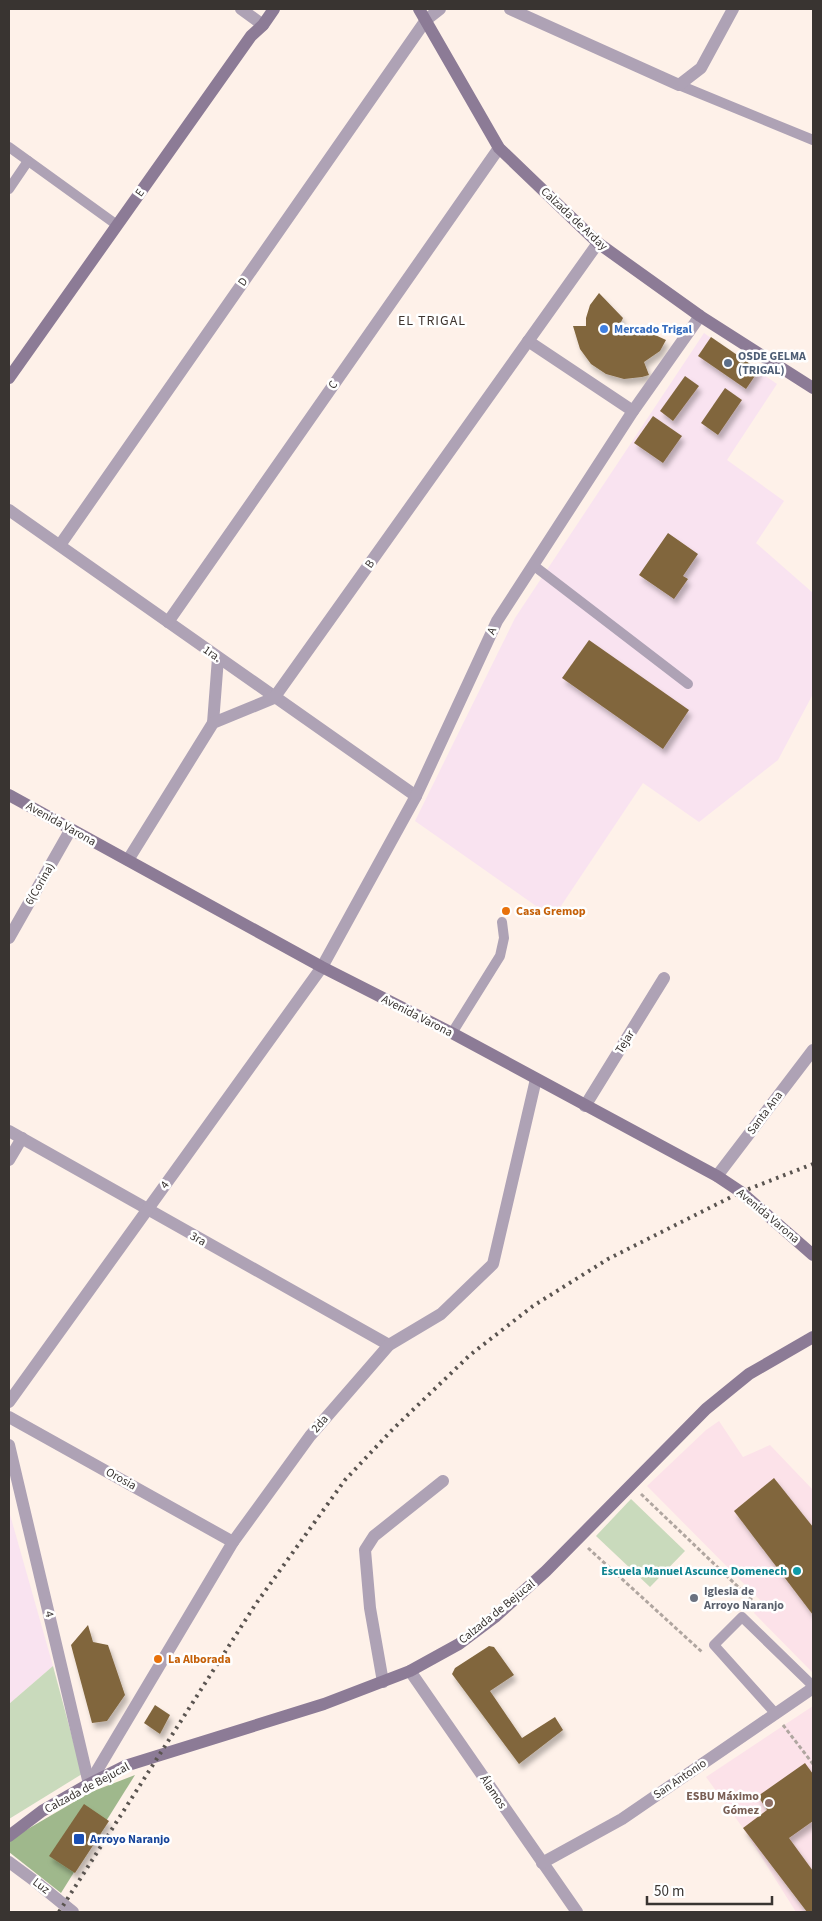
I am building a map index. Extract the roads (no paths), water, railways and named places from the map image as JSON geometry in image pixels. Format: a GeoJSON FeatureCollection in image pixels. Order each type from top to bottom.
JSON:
{"type":"FeatureCollection","features":[{"type":"Feature","properties":{"kind":"street"},"geometry":{"type":"LineString","coordinates":[[241,9],[262,25]]}},
{"type":"Feature","properties":{"kind":"street","name":"E"},"geometry":{"type":"LineString","coordinates":[[9,378],[251,36],[274,9]]}},
{"type":"Feature","properties":{"kind":"street","name":"Calzada de Arday"},"geometry":{"type":"LineString","coordinates":[[419,9],[499,148],[598,243],[700,316],[813,388]]}},
{"type":"Feature","properties":{"kind":"street","name":"D"},"geometry":{"type":"LineString","coordinates":[[60,545],[426,20],[440,9]]}},
{"type":"Feature","properties":{"kind":"street"},"geometry":{"type":"LineString","coordinates":[[510,9],[679,85],[702,68],[733,9]]}},
{"type":"Feature","properties":{"kind":"street","name":"C"},"geometry":{"type":"LineString","coordinates":[[168,622],[499,148]]}},
{"type":"Feature","properties":{"kind":"street","name":"B"},"geometry":{"type":"LineString","coordinates":[[274,698],[598,243]]}},
{"type":"Feature","properties":{"kind":"street","name":"A"},"geometry":{"type":"LineString","coordinates":[[322,967],[416,796],[497,621],[633,411],[700,316]]}},
{"type":"Feature","properties":{"kind":"street"},"geometry":{"type":"LineString","coordinates":[[528,341],[633,411]]}},
{"type":"Feature","properties":{"kind":"street","name":"1ra."},"geometry":{"type":"LineString","coordinates":[[9,510],[416,796]]}},
{"type":"Feature","properties":{"kind":"street"},"geometry":{"type":"LineString","coordinates":[[128,860],[213,723],[218,658]]}},
{"type":"Feature","properties":{"kind":"street"},"geometry":{"type":"LineString","coordinates":[[213,723],[274,698]]}},
{"type":"Feature","properties":{"kind":"street","name":"Avenida Varona"},"geometry":{"type":"LineString","coordinates":[[9,795],[322,967],[452,1033],[717,1176],[741,1192],[813,1254]]}},
{"type":"Feature","properties":{"kind":"street","name":"6(Corina)"},"geometry":{"type":"LineString","coordinates":[[9,938],[71,829]]}},
{"type":"Feature","properties":{"kind":"street","name":"4"},"geometry":{"type":"LineString","coordinates":[[9,1402],[322,967]]}},
{"type":"Feature","properties":{"kind":"street","name":"Tejar"},"geometry":{"type":"LineString","coordinates":[[585,1106],[664,978]]}},
{"type":"Feature","properties":{"kind":"street","name":"Santa Ana"},"geometry":{"type":"LineString","coordinates":[[717,1176],[813,1050]]}},
{"type":"Feature","properties":{"kind":"street","name":"2da"},"geometry":{"type":"LineString","coordinates":[[89,1784],[233,1542],[310,1436],[389,1344],[440,1314],[493,1264],[536,1079]]}},
{"type":"Feature","properties":{"kind":"street","name":"3ra"},"geometry":{"type":"LineString","coordinates":[[9,1131],[389,1344]]}},
{"type":"Feature","properties":{"kind":"street"},"geometry":{"type":"LineString","coordinates":[[9,1160],[22,1138]]}},
{"type":"Feature","properties":{"kind":"street","name":"Calzada de Bejucal"},"geometry":{"type":"LineString","coordinates":[[9,1836],[42,1811],[125,1766],[324,1704],[410,1671],[459,1644],[495,1617],[546,1571],[706,1409],[749,1374],[813,1337]]}},
{"type":"Feature","properties":{"kind":"street","name":"Orosia"},"geometry":{"type":"LineString","coordinates":[[9,1417],[233,1542]]}},
{"type":"Feature","properties":{"kind":"street","name":"4"},"geometry":{"type":"LineString","coordinates":[[9,1445],[89,1784]]}},
{"type":"Feature","properties":{"kind":"street"},"geometry":{"type":"LineString","coordinates":[[383,1682],[370,1608],[365,1550],[374,1536],[443,1480]]}},
{"type":"Feature","properties":{"kind":"street","name":"Álamos"},"geometry":{"type":"LineString","coordinates":[[410,1671],[577,1912]]}},
{"type":"Feature","properties":{"kind":"street","name":"San Antonio"},"geometry":{"type":"LineString","coordinates":[[542,1863],[622,1819],[813,1687]]}},
{"type":"Feature","properties":{"kind":"street","name":"Luz"},"geometry":{"type":"LineString","coordinates":[[9,1862],[73,1912]]}},
{"type":"Feature","properties":{"kind":"lane"},"geometry":{"type":"LineString","coordinates":[[679,85],[813,140]]}},
{"type":"Feature","properties":{"kind":"lane"},"geometry":{"type":"LineString","coordinates":[[9,147],[117,226]]}},
{"type":"Feature","properties":{"kind":"lane"},"geometry":{"type":"LineString","coordinates":[[9,188],[28,161]]}},
{"type":"Feature","properties":{"kind":"lane"},"geometry":{"type":"LineString","coordinates":[[533,565],[688,684]]}},
{"type":"Feature","properties":{"kind":"lane"},"geometry":{"type":"LineString","coordinates":[[452,1033],[500,956],[504,938],[502,922]]}},
{"type":"Feature","properties":{"kind":"lane"},"geometry":{"type":"LineString","coordinates":[[776,1714],[714,1645],[742,1617],[813,1687]]}},
{"type":"Feature","properties":{"kind":"railway"},"geometry":{"type":"LineString","coordinates":[[59,1912],[255,1605],[345,1480],[392,1430],[470,1355],[533,1306],[608,1259],[741,1192],[813,1164]]}},
{"type":"Feature","properties":{"kind":"place","name":"Mercado Trigal"},"geometry":{"type":"Point","coordinates":[604,329]}},
{"type":"Feature","properties":{"kind":"place","name":"OSDE GELMA (TRIGAL)"},"geometry":{"type":"Point","coordinates":[728,363]}},
{"type":"Feature","properties":{"kind":"place","name":"Casa Gremop"},"geometry":{"type":"Point","coordinates":[506,911]}},
{"type":"Feature","properties":{"kind":"place","name":"Escuela Manuel Ascunce Domenech"},"geometry":{"type":"Point","coordinates":[797,1571]}},
{"type":"Feature","properties":{"kind":"place","name":"Iglesia de Arroyo Naranjo"},"geometry":{"type":"Point","coordinates":[694,1598]}},
{"type":"Feature","properties":{"kind":"place","name":"La Alborada"},"geometry":{"type":"Point","coordinates":[158,1659]}},
{"type":"Feature","properties":{"kind":"place","name":"ESBU Máximo Gómez"},"geometry":{"type":"Point","coordinates":[769,1803]}},
{"type":"Feature","properties":{"kind":"place","name":"Arroyo Naranjo"},"geometry":{"type":"Point","coordinates":[79,1839]}},
{"type":"Feature","properties":{"kind":"district","name":"EL TRIGAL"},"geometry":{"type":"Point","coordinates":[432,321]}}]}
